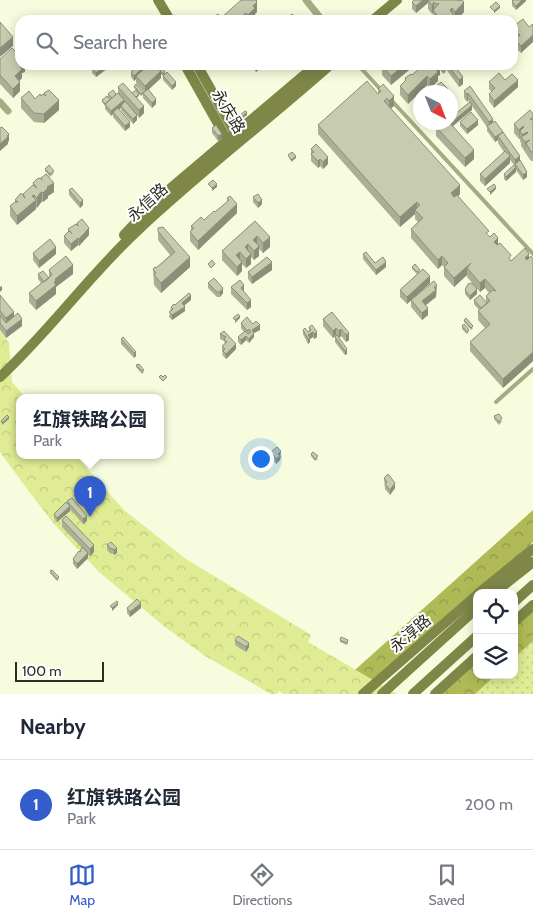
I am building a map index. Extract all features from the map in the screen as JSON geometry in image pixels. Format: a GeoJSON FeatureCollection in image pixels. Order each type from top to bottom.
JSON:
{"type":"FeatureCollection","features":[{"type":"Feature","properties":{"kind":"street"},"geometry":{"type":"LineString","coordinates":[[151,0],[159,15]]}},
{"type":"Feature","properties":{"kind":"street"},"geometry":{"type":"LineString","coordinates":[[158,0],[167,15]]}},
{"type":"Feature","properties":{"kind":"street"},"geometry":{"type":"LineString","coordinates":[[306,0],[318,15]]}},
{"type":"Feature","properties":{"kind":"street"},"geometry":{"type":"LineString","coordinates":[[379,15],[397,0]]}},
{"type":"Feature","properties":{"kind":"street"},"geometry":{"type":"LineString","coordinates":[[388,15],[406,0]]}},
{"type":"Feature","properties":{"kind":"street","name":"永庆路"},"geometry":{"type":"LineString","coordinates":[[188,70],[235,140]]}},
{"type":"Feature","properties":{"kind":"street","name":"永庆路"},"geometry":{"type":"LineString","coordinates":[[200,70],[235,140]]}},
{"type":"Feature","properties":{"kind":"street","name":"永信路"},"geometry":{"type":"LineString","coordinates":[[0,377],[36,342],[133,235],[311,70]]}},
{"type":"Feature","properties":{"kind":"street","name":"永信路"},"geometry":{"type":"LineString","coordinates":[[0,368],[22,347],[149,208],[324,70]]}},
{"type":"Feature","properties":{"kind":"street"},"geometry":{"type":"LineString","coordinates":[[0,102],[8,111]]}},
{"type":"Feature","properties":{"kind":"street"},"geometry":{"type":"LineString","coordinates":[[506,582],[533,551]]}},
{"type":"Feature","properties":{"kind":"street","name":"永淳路"},"geometry":{"type":"LineString","coordinates":[[484,589],[533,551]]}},
{"type":"Feature","properties":{"kind":"street"},"geometry":{"type":"LineString","coordinates":[[498,589],[533,562]]}},
{"type":"Feature","properties":{"kind":"street"},"geometry":{"type":"LineString","coordinates":[[518,598],[533,585]]}},
{"type":"Feature","properties":{"kind":"street"},"geometry":{"type":"LineString","coordinates":[[518,599],[533,593]]}},
{"type":"Feature","properties":{"kind":"street","name":"永淳路"},"geometry":{"type":"LineString","coordinates":[[363,694],[473,598]]}},
{"type":"Feature","properties":{"kind":"street"},"geometry":{"type":"LineString","coordinates":[[518,618],[533,605]]}},
{"type":"Feature","properties":{"kind":"street","name":"永淳路"},"geometry":{"type":"LineString","coordinates":[[382,694],[473,612]]}},
{"type":"Feature","properties":{"kind":"street"},"geometry":{"type":"LineString","coordinates":[[413,694],[473,640]]}},
{"type":"Feature","properties":{"kind":"street"},"geometry":{"type":"LineString","coordinates":[[435,694],[473,660]]}},
{"type":"Feature","properties":{"kind":"lane"},"geometry":{"type":"LineString","coordinates":[[363,70],[533,254]]}},
{"type":"Feature","properties":{"kind":"lane"},"geometry":{"type":"LineString","coordinates":[[496,402],[533,369]]}},
{"type":"Feature","properties":{"kind":"green space"},"geometry":{"type":"Polygon","coordinates":[[[0,331],[9,343],[12,382],[22,394],[16,394],[16,459],[79,459],[124,510],[186,559],[311,635],[308,642],[397,694],[283,694],[279,691],[277,694],[271,694],[205,656],[165,627],[99,572],[54,524],[0,452],[0,331]]]}},
{"type":"Feature","properties":{"kind":"green space"},"geometry":{"type":"Polygon","coordinates":[[[533,510],[533,542],[481,589],[473,589],[473,596],[364,694],[336,687],[533,510]]]}},
{"type":"Feature","properties":{"kind":"green space"},"geometry":{"type":"Polygon","coordinates":[[[533,611],[533,641],[518,654],[518,634],[518,624],[533,611]]]}},
{"type":"Feature","properties":{"kind":"green space"},"geometry":{"type":"Polygon","coordinates":[[[533,639],[533,694],[472,694],[489,679],[518,679],[518,652],[533,639]]]}},
{"type":"Feature","properties":{"kind":"green space"},"geometry":{"type":"Polygon","coordinates":[[[473,666],[473,679],[492,679],[475,694],[442,694],[473,666]]]}},
{"type":"Feature","properties":{"kind":"building"},"geometry":{"type":"Polygon","coordinates":[[[241,0],[256,0],[257,2],[253,6],[255,8],[248,15],[246,13],[244,15],[224,15],[241,0]]]}},
{"type":"Feature","properties":{"kind":"building"},"geometry":{"type":"Polygon","coordinates":[[[414,0],[423,0],[416,6],[412,2],[414,0]]]}},
{"type":"Feature","properties":{"kind":"building"},"geometry":{"type":"Polygon","coordinates":[[[428,0],[462,0],[464,2],[455,12],[452,8],[450,10],[452,15],[437,15],[433,10],[439,4],[434,2],[432,5],[428,0]]]}},
{"type":"Feature","properties":{"kind":"building"},"geometry":{"type":"Polygon","coordinates":[[[513,0],[522,0],[516,6],[513,0]]]}},
{"type":"Feature","properties":{"kind":"building"},"geometry":{"type":"Polygon","coordinates":[[[496,2],[500,6],[494,11],[490,7],[496,2]]]}},
{"type":"Feature","properties":{"kind":"building"},"geometry":{"type":"Polygon","coordinates":[[[523,19],[529,27],[533,24],[533,35],[521,46],[518,43],[520,35],[518,33],[518,23],[523,19]]]}},
{"type":"Feature","properties":{"kind":"building"},"geometry":{"type":"Polygon","coordinates":[[[0,22],[13,37],[0,48],[0,22]]]}},
{"type":"Feature","properties":{"kind":"building"},"geometry":{"type":"Polygon","coordinates":[[[12,48],[15,51],[15,70],[21,70],[15,76],[20,82],[13,89],[0,75],[0,59],[12,48]]]}},
{"type":"Feature","properties":{"kind":"building"},"geometry":{"type":"Polygon","coordinates":[[[133,70],[141,70],[134,76],[131,72],[133,70]]]}},
{"type":"Feature","properties":{"kind":"building"},"geometry":{"type":"Polygon","coordinates":[[[143,70],[161,71],[145,86],[136,76],[143,70]]]}},
{"type":"Feature","properties":{"kind":"building"},"geometry":{"type":"Polygon","coordinates":[[[386,70],[398,70],[391,76],[386,70]]]}},
{"type":"Feature","properties":{"kind":"building"},"geometry":{"type":"Polygon","coordinates":[[[418,70],[437,70],[438,72],[430,79],[427,76],[418,85],[413,85],[413,90],[408,95],[400,86],[406,80],[405,78],[418,70]]]}},
{"type":"Feature","properties":{"kind":"building"},"geometry":{"type":"Polygon","coordinates":[[[452,70],[458,70],[463,77],[459,80],[452,70]]]}},
{"type":"Feature","properties":{"kind":"building"},"geometry":{"type":"Polygon","coordinates":[[[167,72],[176,82],[172,86],[163,76],[167,72]]]}},
{"type":"Feature","properties":{"kind":"building"},"geometry":{"type":"Polygon","coordinates":[[[499,73],[505,80],[512,74],[518,80],[494,101],[489,94],[495,88],[489,82],[499,73]]]}},
{"type":"Feature","properties":{"kind":"building"},"geometry":{"type":"Polygon","coordinates":[[[367,81],[378,94],[381,91],[378,89],[383,84],[394,96],[389,101],[387,98],[384,101],[460,185],[451,193],[454,197],[457,195],[489,231],[486,233],[490,237],[494,233],[498,238],[494,242],[497,245],[500,243],[511,255],[509,258],[511,261],[525,248],[529,254],[525,258],[527,260],[531,256],[533,259],[533,352],[503,379],[470,342],[490,324],[478,311],[490,301],[486,296],[493,290],[496,291],[485,279],[480,283],[467,268],[471,263],[454,278],[444,267],[448,263],[442,256],[438,260],[411,229],[423,218],[415,210],[420,205],[417,202],[400,217],[318,125],[367,81]]]}},
{"type":"Feature","properties":{"kind":"building"},"geometry":{"type":"Polygon","coordinates":[[[123,83],[144,106],[139,110],[118,87],[123,83]]]}},
{"type":"Feature","properties":{"kind":"building"},"geometry":{"type":"Polygon","coordinates":[[[136,84],[143,92],[141,94],[134,86],[136,84]]]}},
{"type":"Feature","properties":{"kind":"building"},"geometry":{"type":"Polygon","coordinates":[[[470,86],[493,119],[489,122],[468,93],[467,95],[464,91],[470,86]]]}},
{"type":"Feature","properties":{"kind":"building"},"geometry":{"type":"Polygon","coordinates":[[[148,89],[156,99],[152,103],[143,93],[148,89]]]}},
{"type":"Feature","properties":{"kind":"building"},"geometry":{"type":"Polygon","coordinates":[[[49,90],[59,100],[44,114],[34,113],[21,98],[29,91],[35,99],[40,94],[41,96],[43,94],[46,96],[44,93],[49,90]]]}},
{"type":"Feature","properties":{"kind":"building"},"geometry":{"type":"Polygon","coordinates":[[[113,90],[116,94],[112,98],[108,94],[113,90]]]}},
{"type":"Feature","properties":{"kind":"building"},"geometry":{"type":"Polygon","coordinates":[[[136,90],[139,94],[136,97],[132,93],[136,90]]]}},
{"type":"Feature","properties":{"kind":"building"},"geometry":{"type":"Polygon","coordinates":[[[118,93],[124,100],[111,111],[105,104],[118,93]]]}},
{"type":"Feature","properties":{"kind":"building"},"geometry":{"type":"Polygon","coordinates":[[[107,96],[110,100],[105,104],[102,100],[107,96]]]}},
{"type":"Feature","properties":{"kind":"building"},"geometry":{"type":"Polygon","coordinates":[[[125,101],[137,115],[133,119],[121,106],[125,101]]]}},
{"type":"Feature","properties":{"kind":"building"},"geometry":{"type":"Polygon","coordinates":[[[470,102],[472,105],[458,117],[458,112],[470,102]]]}},
{"type":"Feature","properties":{"kind":"building"},"geometry":{"type":"Polygon","coordinates":[[[118,108],[130,122],[125,126],[113,112],[118,108]]]}},
{"type":"Feature","properties":{"kind":"building"},"geometry":{"type":"Polygon","coordinates":[[[530,110],[533,114],[533,117],[530,119],[533,119],[533,152],[531,152],[526,143],[530,140],[525,142],[521,137],[528,133],[522,135],[520,131],[524,127],[519,130],[514,124],[530,110]]]}},
{"type":"Feature","properties":{"kind":"building"},"geometry":{"type":"Polygon","coordinates":[[[245,111],[247,112],[238,120],[236,118],[245,111]]]}},
{"type":"Feature","properties":{"kind":"building"},"geometry":{"type":"Polygon","coordinates":[[[471,112],[478,120],[467,129],[460,122],[471,112]]]}},
{"type":"Feature","properties":{"kind":"building"},"geometry":{"type":"Polygon","coordinates":[[[495,121],[503,132],[495,137],[487,126],[495,121]]]}},
{"type":"Feature","properties":{"kind":"building"},"geometry":{"type":"Polygon","coordinates":[[[216,125],[222,134],[218,136],[212,128],[216,125]]]}},
{"type":"Feature","properties":{"kind":"building"},"geometry":{"type":"Polygon","coordinates":[[[2,127],[9,134],[0,144],[0,128],[2,127]]]}},
{"type":"Feature","properties":{"kind":"building"},"geometry":{"type":"Polygon","coordinates":[[[439,130],[456,130],[474,150],[465,158],[439,130]]]}},
{"type":"Feature","properties":{"kind":"building"},"geometry":{"type":"Polygon","coordinates":[[[503,132],[520,156],[515,160],[498,136],[503,132]]]}},
{"type":"Feature","properties":{"kind":"building"},"geometry":{"type":"Polygon","coordinates":[[[316,144],[328,157],[323,162],[320,159],[318,161],[311,154],[314,152],[311,149],[316,144]]]}},
{"type":"Feature","properties":{"kind":"building"},"geometry":{"type":"Polygon","coordinates":[[[505,151],[510,156],[485,179],[480,174],[505,151]]]}},
{"type":"Feature","properties":{"kind":"building"},"geometry":{"type":"Polygon","coordinates":[[[292,152],[296,156],[291,160],[288,155],[292,152]]]}},
{"type":"Feature","properties":{"kind":"building"},"geometry":{"type":"Polygon","coordinates":[[[520,160],[527,172],[523,175],[515,164],[520,160]]]}},
{"type":"Feature","properties":{"kind":"building"},"geometry":{"type":"Polygon","coordinates":[[[49,165],[54,171],[50,174],[45,169],[49,165]]]}},
{"type":"Feature","properties":{"kind":"building"},"geometry":{"type":"Polygon","coordinates":[[[514,165],[516,167],[506,177],[504,174],[514,165]]]}},
{"type":"Feature","properties":{"kind":"building"},"geometry":{"type":"Polygon","coordinates":[[[46,174],[54,183],[47,187],[43,193],[40,193],[37,198],[34,195],[32,196],[36,200],[17,216],[10,206],[18,202],[15,200],[21,193],[25,198],[23,194],[33,185],[37,188],[33,183],[40,178],[42,180],[41,178],[46,174]]]}},
{"type":"Feature","properties":{"kind":"building"},"geometry":{"type":"Polygon","coordinates":[[[213,180],[217,184],[212,188],[208,184],[213,180]]]}},
{"type":"Feature","properties":{"kind":"building"},"geometry":{"type":"Polygon","coordinates":[[[494,184],[496,187],[490,192],[487,189],[494,184]]]}},
{"type":"Feature","properties":{"kind":"building"},"geometry":{"type":"Polygon","coordinates":[[[72,188],[83,200],[80,203],[69,190],[72,188]]]}},
{"type":"Feature","properties":{"kind":"building"},"geometry":{"type":"Polygon","coordinates":[[[258,194],[262,200],[258,203],[253,197],[258,194]]]}},
{"type":"Feature","properties":{"kind":"building"},"geometry":{"type":"Polygon","coordinates":[[[230,196],[237,204],[198,241],[190,232],[194,228],[191,226],[201,217],[204,220],[215,212],[229,200],[227,198],[230,196]]]}},
{"type":"Feature","properties":{"kind":"building"},"geometry":{"type":"Polygon","coordinates":[[[82,219],[89,228],[79,239],[71,244],[64,236],[69,231],[72,234],[68,229],[76,224],[78,226],[77,223],[82,219]]]}},
{"type":"Feature","properties":{"kind":"building"},"geometry":{"type":"Polygon","coordinates":[[[255,221],[270,237],[263,243],[257,236],[253,240],[259,246],[254,251],[248,244],[245,247],[251,254],[246,259],[240,252],[236,255],[242,262],[237,267],[222,251],[255,221]]]}},
{"type":"Feature","properties":{"kind":"building"},"geometry":{"type":"Polygon","coordinates":[[[163,227],[190,257],[161,283],[154,275],[156,273],[153,269],[175,252],[158,231],[158,228],[163,227]]]}},
{"type":"Feature","properties":{"kind":"building"},"geometry":{"type":"Polygon","coordinates":[[[50,239],[56,247],[39,261],[33,253],[50,239]]]}},
{"type":"Feature","properties":{"kind":"building"},"geometry":{"type":"Polygon","coordinates":[[[366,252],[375,263],[383,257],[386,262],[376,270],[363,254],[366,252]]]}},
{"type":"Feature","properties":{"kind":"building"},"geometry":{"type":"Polygon","coordinates":[[[66,256],[73,265],[55,279],[56,285],[36,301],[29,293],[52,275],[49,270],[66,256]]]}},
{"type":"Feature","properties":{"kind":"building"},"geometry":{"type":"Polygon","coordinates":[[[267,257],[272,262],[252,277],[248,272],[267,257]]]}},
{"type":"Feature","properties":{"kind":"building"},"geometry":{"type":"Polygon","coordinates":[[[212,260],[215,264],[211,268],[208,264],[212,260]]]}},
{"type":"Feature","properties":{"kind":"building"},"geometry":{"type":"Polygon","coordinates":[[[415,264],[420,270],[417,272],[412,267],[415,264]]]}},
{"type":"Feature","properties":{"kind":"building"},"geometry":{"type":"Polygon","coordinates":[[[423,269],[430,276],[407,297],[400,290],[423,269]]]}},
{"type":"Feature","properties":{"kind":"building"},"geometry":{"type":"Polygon","coordinates":[[[43,271],[49,278],[44,282],[38,274],[43,271]]]}},
{"type":"Feature","properties":{"kind":"building"},"geometry":{"type":"Polygon","coordinates":[[[214,278],[223,288],[220,292],[217,292],[208,283],[214,278]]]}},
{"type":"Feature","properties":{"kind":"building"},"geometry":{"type":"Polygon","coordinates":[[[240,280],[244,285],[241,288],[251,300],[247,303],[231,287],[240,280]]]}},
{"type":"Feature","properties":{"kind":"building"},"geometry":{"type":"Polygon","coordinates":[[[434,281],[437,285],[434,287],[436,290],[422,301],[428,308],[422,313],[411,300],[434,281]]]}},
{"type":"Feature","properties":{"kind":"building"},"geometry":{"type":"Polygon","coordinates":[[[472,283],[477,289],[470,296],[465,290],[468,284],[472,283]]]}},
{"type":"Feature","properties":{"kind":"building"},"geometry":{"type":"Polygon","coordinates":[[[189,293],[191,295],[182,303],[185,307],[172,315],[169,312],[173,309],[171,307],[189,293]]]}},
{"type":"Feature","properties":{"kind":"building"},"geometry":{"type":"Polygon","coordinates":[[[0,295],[14,312],[6,318],[0,311],[0,295]]]}},
{"type":"Feature","properties":{"kind":"building"},"geometry":{"type":"Polygon","coordinates":[[[480,295],[487,303],[481,308],[474,300],[480,295]]]}},
{"type":"Feature","properties":{"kind":"building"},"geometry":{"type":"Polygon","coordinates":[[[332,312],[349,333],[346,335],[341,329],[339,331],[336,328],[333,331],[323,319],[332,312]]]}},
{"type":"Feature","properties":{"kind":"building"},"geometry":{"type":"Polygon","coordinates":[[[18,313],[22,319],[6,331],[0,323],[0,315],[6,323],[18,313]]]}},
{"type":"Feature","properties":{"kind":"building"},"geometry":{"type":"Polygon","coordinates":[[[238,314],[240,316],[235,320],[233,318],[238,314]]]}},
{"type":"Feature","properties":{"kind":"building"},"geometry":{"type":"Polygon","coordinates":[[[247,317],[253,324],[256,321],[260,325],[252,330],[254,333],[249,339],[246,336],[241,340],[238,337],[245,331],[248,334],[251,332],[249,329],[247,331],[241,323],[247,317]]]}},
{"type":"Feature","properties":{"kind":"building"},"geometry":{"type":"Polygon","coordinates":[[[466,318],[473,326],[471,328],[464,320],[466,318]]]}},
{"type":"Feature","properties":{"kind":"building"},"geometry":{"type":"Polygon","coordinates":[[[464,324],[469,330],[467,332],[462,326],[464,324]]]}},
{"type":"Feature","properties":{"kind":"building"},"geometry":{"type":"Polygon","coordinates":[[[312,325],[317,332],[308,335],[310,338],[308,339],[303,330],[305,328],[308,332],[311,330],[309,327],[312,325]]]}},
{"type":"Feature","properties":{"kind":"building"},"geometry":{"type":"Polygon","coordinates":[[[224,331],[236,344],[226,354],[222,346],[227,342],[224,339],[226,337],[220,334],[224,331]]]}},
{"type":"Feature","properties":{"kind":"building"},"geometry":{"type":"Polygon","coordinates":[[[337,335],[347,349],[345,351],[335,337],[337,335]]]}},
{"type":"Feature","properties":{"kind":"building"},"geometry":{"type":"Polygon","coordinates":[[[123,337],[136,352],[134,353],[121,339],[123,337]]]}},
{"type":"Feature","properties":{"kind":"building"},"geometry":{"type":"Polygon","coordinates":[[[139,364],[144,370],[142,371],[136,365],[139,364]]]}},
{"type":"Feature","properties":{"kind":"building"},"geometry":{"type":"Polygon","coordinates":[[[161,375],[167,377],[163,381],[159,377],[161,375]]]}},
{"type":"Feature","properties":{"kind":"building"},"geometry":{"type":"Polygon","coordinates":[[[499,414],[502,418],[499,422],[494,416],[499,414]]]}},
{"type":"Feature","properties":{"kind":"building"},"geometry":{"type":"Polygon","coordinates":[[[7,415],[9,417],[2,423],[1,421],[7,415]]]}},
{"type":"Feature","properties":{"kind":"building"},"geometry":{"type":"Polygon","coordinates":[[[277,447],[281,451],[278,454],[280,456],[276,459],[271,452],[277,447]]]}},
{"type":"Feature","properties":{"kind":"building"},"geometry":{"type":"Polygon","coordinates":[[[313,452],[318,456],[315,459],[311,454],[313,452]]]}},
{"type":"Feature","properties":{"kind":"building"},"geometry":{"type":"Polygon","coordinates":[[[388,474],[395,483],[390,490],[385,484],[387,482],[384,478],[388,474]]]}},
{"type":"Feature","properties":{"kind":"building"},"geometry":{"type":"Polygon","coordinates":[[[72,498],[87,516],[83,519],[67,501],[72,498]]]}},
{"type":"Feature","properties":{"kind":"building"},"geometry":{"type":"Polygon","coordinates":[[[66,502],[70,506],[57,518],[54,514],[66,502]]]}},
{"type":"Feature","properties":{"kind":"building"},"geometry":{"type":"Polygon","coordinates":[[[66,516],[94,545],[90,549],[62,520],[66,516]]]}},
{"type":"Feature","properties":{"kind":"building"},"geometry":{"type":"Polygon","coordinates":[[[111,542],[117,548],[114,550],[107,545],[111,542]]]}},
{"type":"Feature","properties":{"kind":"building"},"geometry":{"type":"Polygon","coordinates":[[[82,547],[88,553],[77,564],[73,559],[82,547]]]}},
{"type":"Feature","properties":{"kind":"building"},"geometry":{"type":"Polygon","coordinates":[[[52,570],[59,577],[57,579],[50,571],[52,570]]]}},
{"type":"Feature","properties":{"kind":"building"},"geometry":{"type":"Polygon","coordinates":[[[137,599],[141,603],[130,612],[127,608],[137,599]]]}},
{"type":"Feature","properties":{"kind":"building"},"geometry":{"type":"Polygon","coordinates":[[[117,601],[118,603],[112,608],[110,606],[117,601]]]}},
{"type":"Feature","properties":{"kind":"building"},"geometry":{"type":"Polygon","coordinates":[[[238,636],[249,643],[246,647],[235,640],[238,636]]]}},
{"type":"Feature","properties":{"kind":"building"},"geometry":{"type":"Polygon","coordinates":[[[341,637],[348,640],[347,643],[340,640],[341,637]]]}},
{"type":"Feature","properties":{"kind":"place","name":"红旗铁路公园"},"geometry":{"type":"Point","coordinates":[90,517]}}]}
